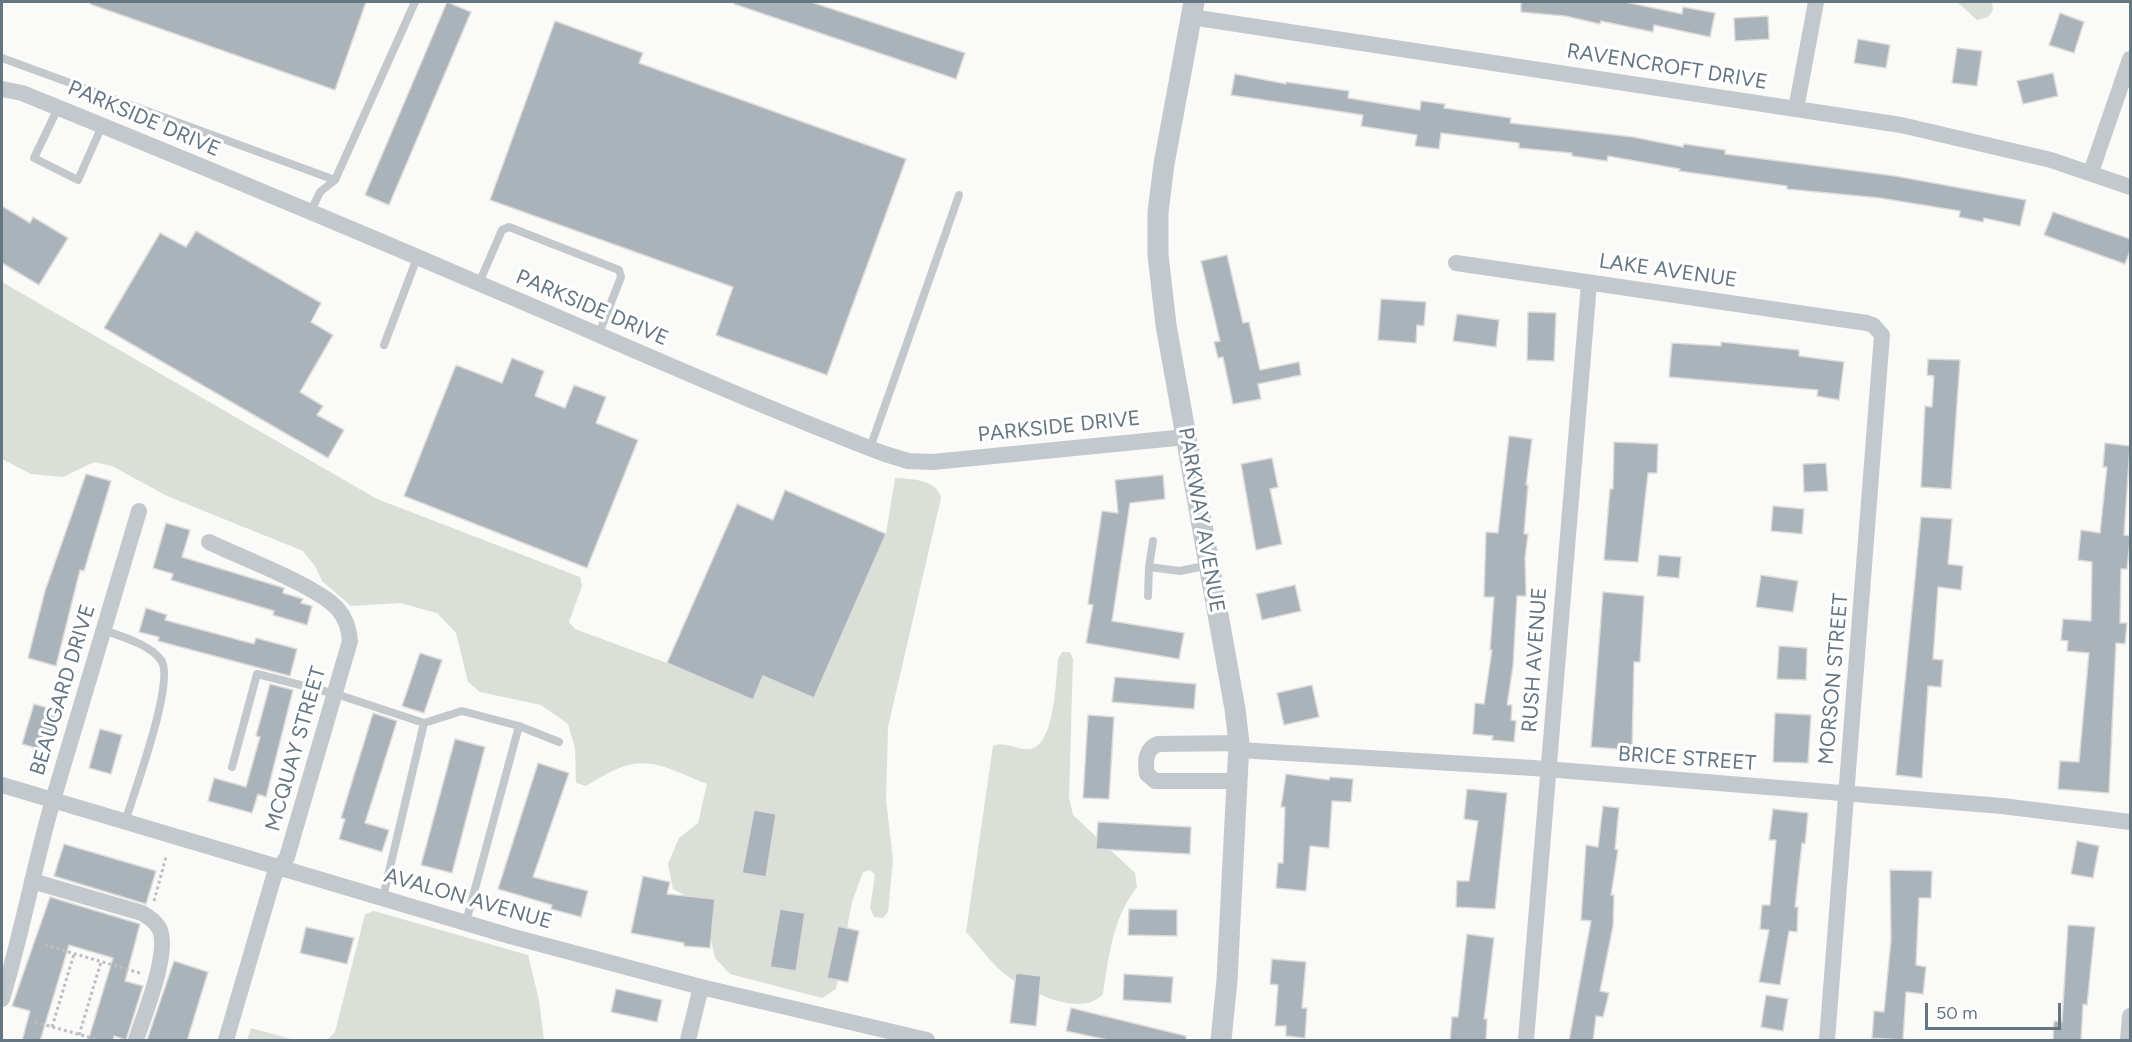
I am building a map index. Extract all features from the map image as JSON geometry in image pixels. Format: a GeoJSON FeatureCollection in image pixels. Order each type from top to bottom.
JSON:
{"type":"FeatureCollection","features":[{"type":"Feature","properties":{"kind":"street"},"geometry":{"type":"LineString","coordinates":[[1796,110],[1816,2]]}},
{"type":"Feature","properties":{"kind":"street","name":"RAVENCROFT DRIVE"},"geometry":{"type":"LineString","coordinates":[[1192,9],[1796,110],[1901,125],[1970,139],[2091,172],[2130,187]]}},
{"type":"Feature","properties":{"kind":"street","name":"PARKWAY AVENUE"},"geometry":{"type":"LineString","coordinates":[[1192,9],[1158,212],[1158,255],[1166,325],[1235,709],[1239,746],[1221,1041]]}},
{"type":"Feature","properties":{"kind":"street"},"geometry":{"type":"LineString","coordinates":[[2091,172],[2130,59]]}},
{"type":"Feature","properties":{"kind":"street","name":"PARKSIDE DRIVE"},"geometry":{"type":"LineString","coordinates":[[2,89],[22,93],[478,283],[598,336],[870,448],[908,461],[933,462],[1186,437]]}},
{"type":"Feature","properties":{"kind":"street","name":"LAKE AVENUE"},"geometry":{"type":"LineString","coordinates":[[1456,263],[1873,325]]}},
{"type":"Feature","properties":{"kind":"street","name":"RUSH AVENUE"},"geometry":{"type":"LineString","coordinates":[[1526,1041],[1589,283]]}},
{"type":"Feature","properties":{"kind":"street","name":"MORSON STREET"},"geometry":{"type":"LineString","coordinates":[[1827,1041],[1884,346],[1882,335],[1873,325]]}},
{"type":"Feature","properties":{"kind":"street","name":"BEAUGARD DRIVE"},"geometry":{"type":"LineString","coordinates":[[2,999],[18,946],[53,800],[139,511]]}},
{"type":"Feature","properties":{"kind":"street","name":"MCQUAY STREET"},"geometry":{"type":"LineString","coordinates":[[208,542],[319,594],[337,608],[349,625],[350,641],[287,857],[274,876],[226,1041]]}},
{"type":"Feature","properties":{"kind":"street","name":"BRICE STREET"},"geometry":{"type":"LineString","coordinates":[[1237,780],[1155,781],[1148,774],[1146,760],[1152,746],[1158,744],[1239,746],[2002,806],[2130,822]]}},
{"type":"Feature","properties":{"kind":"street","name":"AVALON AVENUE"},"geometry":{"type":"LineString","coordinates":[[2,785],[466,922],[884,1035],[927,1041]]}},
{"type":"Feature","properties":{"kind":"street"},"geometry":{"type":"LineString","coordinates":[[32,881],[142,913],[153,920],[160,929],[163,952],[136,1041]]}},
{"type":"Feature","properties":{"kind":"street"},"geometry":{"type":"LineString","coordinates":[[688,1041],[701,987]]}},
{"type":"Feature","properties":{"kind":"street"},"geometry":{"type":"LineString","coordinates":[[2128,1041],[2130,1016]]}},
{"type":"Feature","properties":{"kind":"lane"},"geometry":{"type":"LineString","coordinates":[[310,214],[320,192],[335,180],[415,2]]}},
{"type":"Feature","properties":{"kind":"lane"},"geometry":{"type":"LineString","coordinates":[[2,58],[335,180]]}},
{"type":"Feature","properties":{"kind":"lane"},"geometry":{"type":"LineString","coordinates":[[58,108],[34,158],[78,180],[102,126]]}},
{"type":"Feature","properties":{"kind":"lane"},"geometry":{"type":"LineString","coordinates":[[870,448],[959,195]]}},
{"type":"Feature","properties":{"kind":"lane"},"geometry":{"type":"LineString","coordinates":[[478,283],[502,230],[509,227],[619,270],[621,277],[598,336]]}},
{"type":"Feature","properties":{"kind":"lane"},"geometry":{"type":"LineString","coordinates":[[384,345],[417,258]]}},
{"type":"Feature","properties":{"kind":"lane"},"geometry":{"type":"LineString","coordinates":[[1148,596],[1149,567],[1154,541]]}},
{"type":"Feature","properties":{"kind":"lane"},"geometry":{"type":"LineString","coordinates":[[1149,567],[1180,571],[1209,565]]}},
{"type":"Feature","properties":{"kind":"lane"},"geometry":{"type":"LineString","coordinates":[[104,630],[150,651],[162,662],[165,674],[150,748],[125,822]]}},
{"type":"Feature","properties":{"kind":"lane"},"geometry":{"type":"LineString","coordinates":[[232,767],[257,674],[336,694],[424,723],[462,711],[519,726],[559,742]]}},
{"type":"Feature","properties":{"kind":"lane"},"geometry":{"type":"LineString","coordinates":[[382,897],[424,723]]}},
{"type":"Feature","properties":{"kind":"lane"},"geometry":{"type":"LineString","coordinates":[[466,922],[519,726]]}},
{"type":"Feature","properties":{"kind":"path"},"geometry":{"type":"LineString","coordinates":[[152,908],[166,857]]}},
{"type":"Feature","properties":{"kind":"path"},"geometry":{"type":"LineString","coordinates":[[45,945],[148,975]]}},
{"type":"Feature","properties":{"kind":"path"},"geometry":{"type":"LineString","coordinates":[[52,1027],[74,954]]}},
{"type":"Feature","properties":{"kind":"path"},"geometry":{"type":"LineString","coordinates":[[79,1035],[101,961]]}},
{"type":"Feature","properties":{"kind":"path"},"geometry":{"type":"LineString","coordinates":[[35,1022],[99,1041]]}},
{"type":"Feature","properties":{"kind":"shaded area"},"geometry":{"type":"Polygon","coordinates":[[[1957,2],[1992,2],[1993,10],[1988,17],[1977,20],[1957,2]]]}},
{"type":"Feature","properties":{"kind":"shaded area"},"geometry":{"type":"Polygon","coordinates":[[[2,282],[377,499],[580,577],[582,586],[569,622],[575,629],[667,663],[753,700],[763,676],[814,698],[886,534],[895,478],[922,481],[934,487],[941,498],[888,727],[886,800],[893,860],[888,912],[883,918],[874,917],[870,908],[875,875],[870,870],[863,872],[852,902],[836,989],[822,998],[730,974],[715,958],[706,915],[701,904],[673,889],[668,864],[679,838],[698,823],[707,784],[659,765],[646,763],[620,768],[586,786],[576,783],[575,748],[568,724],[541,705],[480,692],[468,682],[456,633],[437,613],[400,603],[351,606],[322,581],[315,566],[303,551],[167,496],[112,466],[94,462],[63,477],[31,474],[2,459],[2,282]]]}},
{"type":"Feature","properties":{"kind":"shaded area"},"geometry":{"type":"Polygon","coordinates":[[[1062,652],[1070,652],[1073,659],[1069,798],[1073,815],[1135,873],[1137,887],[1117,925],[1103,994],[1093,1001],[1080,1004],[1052,999],[1023,986],[1001,971],[966,932],[993,746],[1003,745],[1030,749],[1038,745],[1045,736],[1053,710],[1058,659],[1062,652]]]}},
{"type":"Feature","properties":{"kind":"shaded area"},"geometry":{"type":"Polygon","coordinates":[[[374,911],[528,955],[539,1000],[544,1040],[327,1040],[335,1032],[365,914],[374,911]]]}},
{"type":"Feature","properties":{"kind":"shaded area"},"geometry":{"type":"Polygon","coordinates":[[[251,1028],[295,1040],[247,1040],[251,1028]]]}},
{"type":"Feature","properties":{"kind":"building"},"geometry":{"type":"Polygon","coordinates":[[[91,2],[366,2],[335,90],[90,4],[91,2]]]}},
{"type":"Feature","properties":{"kind":"building"},"geometry":{"type":"Polygon","coordinates":[[[447,2],[471,12],[389,205],[365,195],[447,2]]]}},
{"type":"Feature","properties":{"kind":"building"},"geometry":{"type":"Polygon","coordinates":[[[735,2],[811,2],[965,53],[956,79],[734,4],[735,2]]]}},
{"type":"Feature","properties":{"kind":"building"},"geometry":{"type":"Polygon","coordinates":[[[1521,2],[1625,2],[1682,14],[1683,7],[1715,13],[1710,37],[1654,25],[1653,32],[1601,21],[1600,24],[1565,16],[1521,12],[1521,2]]]}},
{"type":"Feature","properties":{"kind":"building"},"geometry":{"type":"Polygon","coordinates":[[[2060,13],[2084,22],[2074,53],[2049,45],[2060,13]]]}},
{"type":"Feature","properties":{"kind":"building"},"geometry":{"type":"Polygon","coordinates":[[[1768,16],[1769,39],[1735,41],[1734,18],[1768,16]]]}},
{"type":"Feature","properties":{"kind":"building"},"geometry":{"type":"Polygon","coordinates":[[[555,21],[643,53],[639,63],[906,159],[827,375],[716,335],[733,287],[490,200],[555,21]]]}},
{"type":"Feature","properties":{"kind":"building"},"geometry":{"type":"Polygon","coordinates":[[[1858,39],[1890,45],[1886,68],[1854,63],[1858,39]]]}},
{"type":"Feature","properties":{"kind":"building"},"geometry":{"type":"Polygon","coordinates":[[[1957,48],[1982,51],[1977,86],[1952,83],[1957,48]]]}},
{"type":"Feature","properties":{"kind":"building"},"geometry":{"type":"Polygon","coordinates":[[[2053,73],[2058,96],[2023,104],[2017,81],[2053,73]]]}},
{"type":"Feature","properties":{"kind":"building"},"geometry":{"type":"Polygon","coordinates":[[[1235,74],[1286,84],[1286,82],[1349,91],[1348,98],[1420,110],[1421,101],[1445,104],[1444,108],[1511,118],[1510,123],[1633,137],[1683,147],[1684,144],[1725,150],[1725,154],[1895,176],[2026,200],[2020,226],[1984,218],[1983,222],[1959,217],[1960,211],[1880,198],[1787,189],[1787,186],[1679,171],[1680,169],[1608,156],[1607,161],[1572,156],[1572,153],[1519,148],[1519,143],[1441,133],[1439,149],[1415,146],[1417,135],[1361,126],[1363,115],[1231,95],[1235,74]]]}},
{"type":"Feature","properties":{"kind":"building"},"geometry":{"type":"Polygon","coordinates":[[[2,206],[30,223],[33,217],[68,238],[39,285],[2,263],[2,206]]]}},
{"type":"Feature","properties":{"kind":"building"},"geometry":{"type":"Polygon","coordinates":[[[2053,212],[2130,239],[2130,251],[2125,264],[2044,235],[2053,212]]]}},
{"type":"Feature","properties":{"kind":"building"},"geometry":{"type":"Polygon","coordinates":[[[196,231],[321,303],[311,322],[333,335],[300,392],[323,406],[317,415],[344,430],[328,458],[104,328],[160,233],[186,247],[196,231]]]}},
{"type":"Feature","properties":{"kind":"building"},"geometry":{"type":"Polygon","coordinates":[[[1227,255],[1243,323],[1249,322],[1260,370],[1299,362],[1301,375],[1258,384],[1261,399],[1233,404],[1223,357],[1218,358],[1214,342],[1220,341],[1201,261],[1227,255]]]}},
{"type":"Feature","properties":{"kind":"building"},"geometry":{"type":"Polygon","coordinates":[[[1381,299],[1426,302],[1424,326],[1417,325],[1416,343],[1378,340],[1381,299]]]}},
{"type":"Feature","properties":{"kind":"building"},"geometry":{"type":"Polygon","coordinates":[[[1528,312],[1556,313],[1554,361],[1527,360],[1528,312]]]}},
{"type":"Feature","properties":{"kind":"building"},"geometry":{"type":"Polygon","coordinates":[[[1457,314],[1499,320],[1496,347],[1453,341],[1457,314]]]}},
{"type":"Feature","properties":{"kind":"building"},"geometry":{"type":"Polygon","coordinates":[[[1721,342],[1799,350],[1799,356],[1844,362],[1839,400],[1817,396],[1818,390],[1669,377],[1672,343],[1721,346],[1721,342]]]}},
{"type":"Feature","properties":{"kind":"building"},"geometry":{"type":"Polygon","coordinates":[[[512,358],[544,371],[535,396],[565,408],[574,385],[606,397],[596,423],[638,440],[587,568],[404,496],[456,365],[502,383],[512,358]]]}},
{"type":"Feature","properties":{"kind":"building"},"geometry":{"type":"Polygon","coordinates":[[[1928,359],[1960,360],[1951,489],[1921,487],[1925,406],[1932,407],[1934,376],[1927,375],[1928,359]]]}},
{"type":"Feature","properties":{"kind":"building"},"geometry":{"type":"Polygon","coordinates":[[[1509,436],[1532,439],[1526,485],[1528,485],[1524,534],[1528,534],[1525,558],[1526,596],[1517,596],[1513,666],[1507,705],[1512,705],[1511,720],[1516,721],[1514,742],[1492,740],[1493,736],[1473,734],[1475,703],[1484,704],[1492,650],[1490,650],[1494,597],[1484,597],[1486,532],[1498,533],[1509,436]]]}},
{"type":"Feature","properties":{"kind":"building"},"geometry":{"type":"Polygon","coordinates":[[[1614,442],[1658,444],[1657,473],[1648,473],[1638,562],[1604,560],[1610,489],[1613,489],[1614,442]]]}},
{"type":"Feature","properties":{"kind":"building"},"geometry":{"type":"Polygon","coordinates":[[[2105,443],[2130,446],[2124,535],[2130,536],[2130,541],[2127,569],[2121,569],[2120,623],[2127,623],[2125,644],[2116,643],[2109,793],[2058,789],[2060,761],[2079,762],[2089,653],[2067,651],[2068,641],[2061,640],[2063,619],[2091,621],[2092,562],[2078,560],[2081,530],[2100,533],[2107,467],[2103,467],[2105,443]]]}},
{"type":"Feature","properties":{"kind":"building"},"geometry":{"type":"Polygon","coordinates":[[[1272,458],[1278,487],[1270,489],[1282,544],[1256,550],[1241,464],[1272,458]]]}},
{"type":"Feature","properties":{"kind":"building"},"geometry":{"type":"Polygon","coordinates":[[[1826,463],[1828,491],[1804,492],[1803,464],[1826,463]]]}},
{"type":"Feature","properties":{"kind":"building"},"geometry":{"type":"Polygon","coordinates":[[[86,474],[111,481],[84,571],[80,570],[56,666],[28,658],[45,591],[86,474]]]}},
{"type":"Feature","properties":{"kind":"building"},"geometry":{"type":"Polygon","coordinates":[[[1163,475],[1165,499],[1130,503],[1112,621],[1184,633],[1179,659],[1086,643],[1093,605],[1088,604],[1102,511],[1118,513],[1115,480],[1163,475]]]}},
{"type":"Feature","properties":{"kind":"building"},"geometry":{"type":"Polygon","coordinates":[[[785,490],[886,534],[814,698],[763,676],[753,700],[667,663],[737,504],[773,520],[785,490]]]}},
{"type":"Feature","properties":{"kind":"building"},"geometry":{"type":"Polygon","coordinates":[[[1773,506],[1804,509],[1802,534],[1771,531],[1773,506]]]}},
{"type":"Feature","properties":{"kind":"building"},"geometry":{"type":"Polygon","coordinates":[[[1921,517],[1952,519],[1948,564],[1963,566],[1961,590],[1938,587],[1933,659],[1943,660],[1941,687],[1928,686],[1922,778],[1896,775],[1921,517]]]}},
{"type":"Feature","properties":{"kind":"building"},"geometry":{"type":"Polygon","coordinates":[[[166,523],[190,530],[182,557],[284,588],[283,593],[303,599],[301,603],[312,606],[307,625],[273,615],[274,611],[171,580],[173,574],[153,568],[166,523]]]}},
{"type":"Feature","properties":{"kind":"building"},"geometry":{"type":"Polygon","coordinates":[[[1659,555],[1681,557],[1679,578],[1657,576],[1659,555]]]}},
{"type":"Feature","properties":{"kind":"building"},"geometry":{"type":"Polygon","coordinates":[[[1761,575],[1798,581],[1793,612],[1756,607],[1761,575]]]}},
{"type":"Feature","properties":{"kind":"building"},"geometry":{"type":"Polygon","coordinates":[[[1295,585],[1301,611],[1262,620],[1256,594],[1295,585]]]}},
{"type":"Feature","properties":{"kind":"building"},"geometry":{"type":"Polygon","coordinates":[[[1603,592],[1644,596],[1640,662],[1634,662],[1632,750],[1591,747],[1603,592]]]}},
{"type":"Feature","properties":{"kind":"building"},"geometry":{"type":"Polygon","coordinates":[[[146,608],[167,615],[165,620],[254,644],[256,638],[297,649],[290,676],[158,641],[159,637],[139,632],[146,608]]]}},
{"type":"Feature","properties":{"kind":"building"},"geometry":{"type":"Polygon","coordinates":[[[1779,646],[1807,648],[1806,680],[1777,679],[1779,646]]]}},
{"type":"Feature","properties":{"kind":"building"},"geometry":{"type":"Polygon","coordinates":[[[420,653],[442,660],[424,713],[402,706],[420,653]]]}},
{"type":"Feature","properties":{"kind":"building"},"geometry":{"type":"Polygon","coordinates":[[[1115,677],[1196,684],[1194,709],[1112,702],[1115,677]]]}},
{"type":"Feature","properties":{"kind":"building"},"geometry":{"type":"Polygon","coordinates":[[[270,684],[293,690],[266,797],[258,794],[252,813],[208,801],[214,778],[246,787],[260,737],[256,736],[270,684]]]}},
{"type":"Feature","properties":{"kind":"building"},"geometry":{"type":"Polygon","coordinates":[[[1312,685],[1319,717],[1284,725],[1277,693],[1312,685]]]}},
{"type":"Feature","properties":{"kind":"building"},"geometry":{"type":"Polygon","coordinates":[[[34,704],[58,711],[47,751],[22,744],[34,704]]]}},
{"type":"Feature","properties":{"kind":"building"},"geometry":{"type":"Polygon","coordinates":[[[373,713],[397,721],[365,823],[389,830],[382,852],[339,839],[345,819],[341,818],[373,713]]]}},
{"type":"Feature","properties":{"kind":"building"},"geometry":{"type":"Polygon","coordinates":[[[1775,713],[1811,715],[1808,763],[1773,762],[1775,713]]]}},
{"type":"Feature","properties":{"kind":"building"},"geometry":{"type":"Polygon","coordinates":[[[1088,715],[1114,717],[1109,799],[1083,798],[1088,715]]]}},
{"type":"Feature","properties":{"kind":"building"},"geometry":{"type":"Polygon","coordinates":[[[100,729],[122,735],[111,774],[89,768],[100,729]]]}},
{"type":"Feature","properties":{"kind":"building"},"geometry":{"type":"Polygon","coordinates":[[[455,739],[485,747],[452,873],[421,865],[455,739]]]}},
{"type":"Feature","properties":{"kind":"building"},"geometry":{"type":"Polygon","coordinates":[[[538,763],[569,773],[533,877],[588,891],[581,917],[551,909],[552,905],[498,889],[538,763]]]}},
{"type":"Feature","properties":{"kind":"building"},"geometry":{"type":"Polygon","coordinates":[[[1286,774],[1329,780],[1330,777],[1353,779],[1351,802],[1332,801],[1329,848],[1310,846],[1306,891],[1276,888],[1278,863],[1283,863],[1285,807],[1281,807],[1286,774]]]}},
{"type":"Feature","properties":{"kind":"building"},"geometry":{"type":"Polygon","coordinates":[[[1467,789],[1507,793],[1495,909],[1456,907],[1457,881],[1469,881],[1478,821],[1464,819],[1467,789]]]}},
{"type":"Feature","properties":{"kind":"building"},"geometry":{"type":"Polygon","coordinates":[[[1603,806],[1619,808],[1615,849],[1618,850],[1611,895],[1614,895],[1613,926],[1600,991],[1609,993],[1603,1017],[1596,1016],[1593,1041],[1569,1041],[1591,921],[1581,920],[1586,845],[1598,847],[1603,806]]]}},
{"type":"Feature","properties":{"kind":"building"},"geometry":{"type":"Polygon","coordinates":[[[1773,809],[1808,813],[1805,844],[1802,843],[1795,907],[1798,907],[1797,932],[1789,931],[1780,985],[1759,982],[1769,930],[1760,929],[1762,905],[1770,905],[1776,840],[1769,840],[1773,809]]]}},
{"type":"Feature","properties":{"kind":"building"},"geometry":{"type":"Polygon","coordinates":[[[754,810],[776,814],[766,877],[742,873],[754,810]]]}},
{"type":"Feature","properties":{"kind":"building"},"geometry":{"type":"Polygon","coordinates":[[[1098,822],[1191,827],[1190,854],[1096,849],[1098,822]]]}},
{"type":"Feature","properties":{"kind":"building"},"geometry":{"type":"Polygon","coordinates":[[[2077,841],[2099,846],[2093,878],[2071,874],[2077,841]]]}},
{"type":"Feature","properties":{"kind":"building"},"geometry":{"type":"Polygon","coordinates":[[[64,844],[156,871],[146,904],[54,876],[64,844]]]}},
{"type":"Feature","properties":{"kind":"building"},"geometry":{"type":"Polygon","coordinates":[[[1890,870],[1932,871],[1931,898],[1919,898],[1916,965],[1926,967],[1923,994],[1906,992],[1903,1040],[1872,1038],[1874,1011],[1884,1012],[1891,940],[1890,870]]]}},
{"type":"Feature","properties":{"kind":"building"},"geometry":{"type":"Polygon","coordinates":[[[643,876],[670,882],[667,894],[715,899],[710,948],[684,946],[684,943],[631,933],[643,876]]]}},
{"type":"Feature","properties":{"kind":"building"},"geometry":{"type":"Polygon","coordinates":[[[50,897],[140,924],[125,981],[143,986],[126,1040],[114,1036],[113,1041],[88,1041],[113,958],[69,945],[40,1041],[22,1041],[30,1011],[12,1006],[50,897]]]}},
{"type":"Feature","properties":{"kind":"building"},"geometry":{"type":"Polygon","coordinates":[[[780,909],[805,913],[796,971],[770,967],[780,909]]]}},
{"type":"Feature","properties":{"kind":"building"},"geometry":{"type":"Polygon","coordinates":[[[1129,909],[1177,910],[1177,936],[1128,935],[1129,909]]]}},
{"type":"Feature","properties":{"kind":"building"},"geometry":{"type":"Polygon","coordinates":[[[2068,925],[2095,927],[2087,1005],[2083,1004],[2081,1041],[2053,1041],[2054,1021],[2062,1022],[2068,925]]]}},
{"type":"Feature","properties":{"kind":"building"},"geometry":{"type":"Polygon","coordinates":[[[838,926],[859,931],[848,982],[827,978],[838,926]]]}},
{"type":"Feature","properties":{"kind":"building"},"geometry":{"type":"Polygon","coordinates":[[[306,927],[354,938],[347,964],[300,953],[306,927]]]}},
{"type":"Feature","properties":{"kind":"building"},"geometry":{"type":"Polygon","coordinates":[[[1467,934],[1494,938],[1484,1019],[1487,1019],[1486,1041],[1450,1041],[1452,1017],[1458,1017],[1467,934]]]}},
{"type":"Feature","properties":{"kind":"building"},"geometry":{"type":"Polygon","coordinates":[[[1272,959],[1306,962],[1302,1008],[1307,1008],[1305,1038],[1286,1036],[1286,1026],[1275,1026],[1278,985],[1270,984],[1272,959]]]}},
{"type":"Feature","properties":{"kind":"building"},"geometry":{"type":"Polygon","coordinates":[[[174,961],[208,972],[187,1041],[147,1040],[174,961]]]}},
{"type":"Feature","properties":{"kind":"building"},"geometry":{"type":"Polygon","coordinates":[[[1016,973],[1041,976],[1036,1026],[1010,1023],[1016,973]]]}},
{"type":"Feature","properties":{"kind":"building"},"geometry":{"type":"Polygon","coordinates":[[[1124,974],[1173,977],[1171,1003],[1123,1000],[1124,974]]]}},
{"type":"Feature","properties":{"kind":"building"},"geometry":{"type":"Polygon","coordinates":[[[616,989],[662,1000],[657,1022],[611,1012],[616,989]]]}},
{"type":"Feature","properties":{"kind":"building"},"geometry":{"type":"Polygon","coordinates":[[[1766,995],[1788,999],[1783,1031],[1761,1027],[1766,995]]]}},
{"type":"Feature","properties":{"kind":"building"},"geometry":{"type":"Polygon","coordinates":[[[1071,1008],[1186,1036],[1186,1041],[1113,1041],[1066,1031],[1071,1008]]]}}]}
